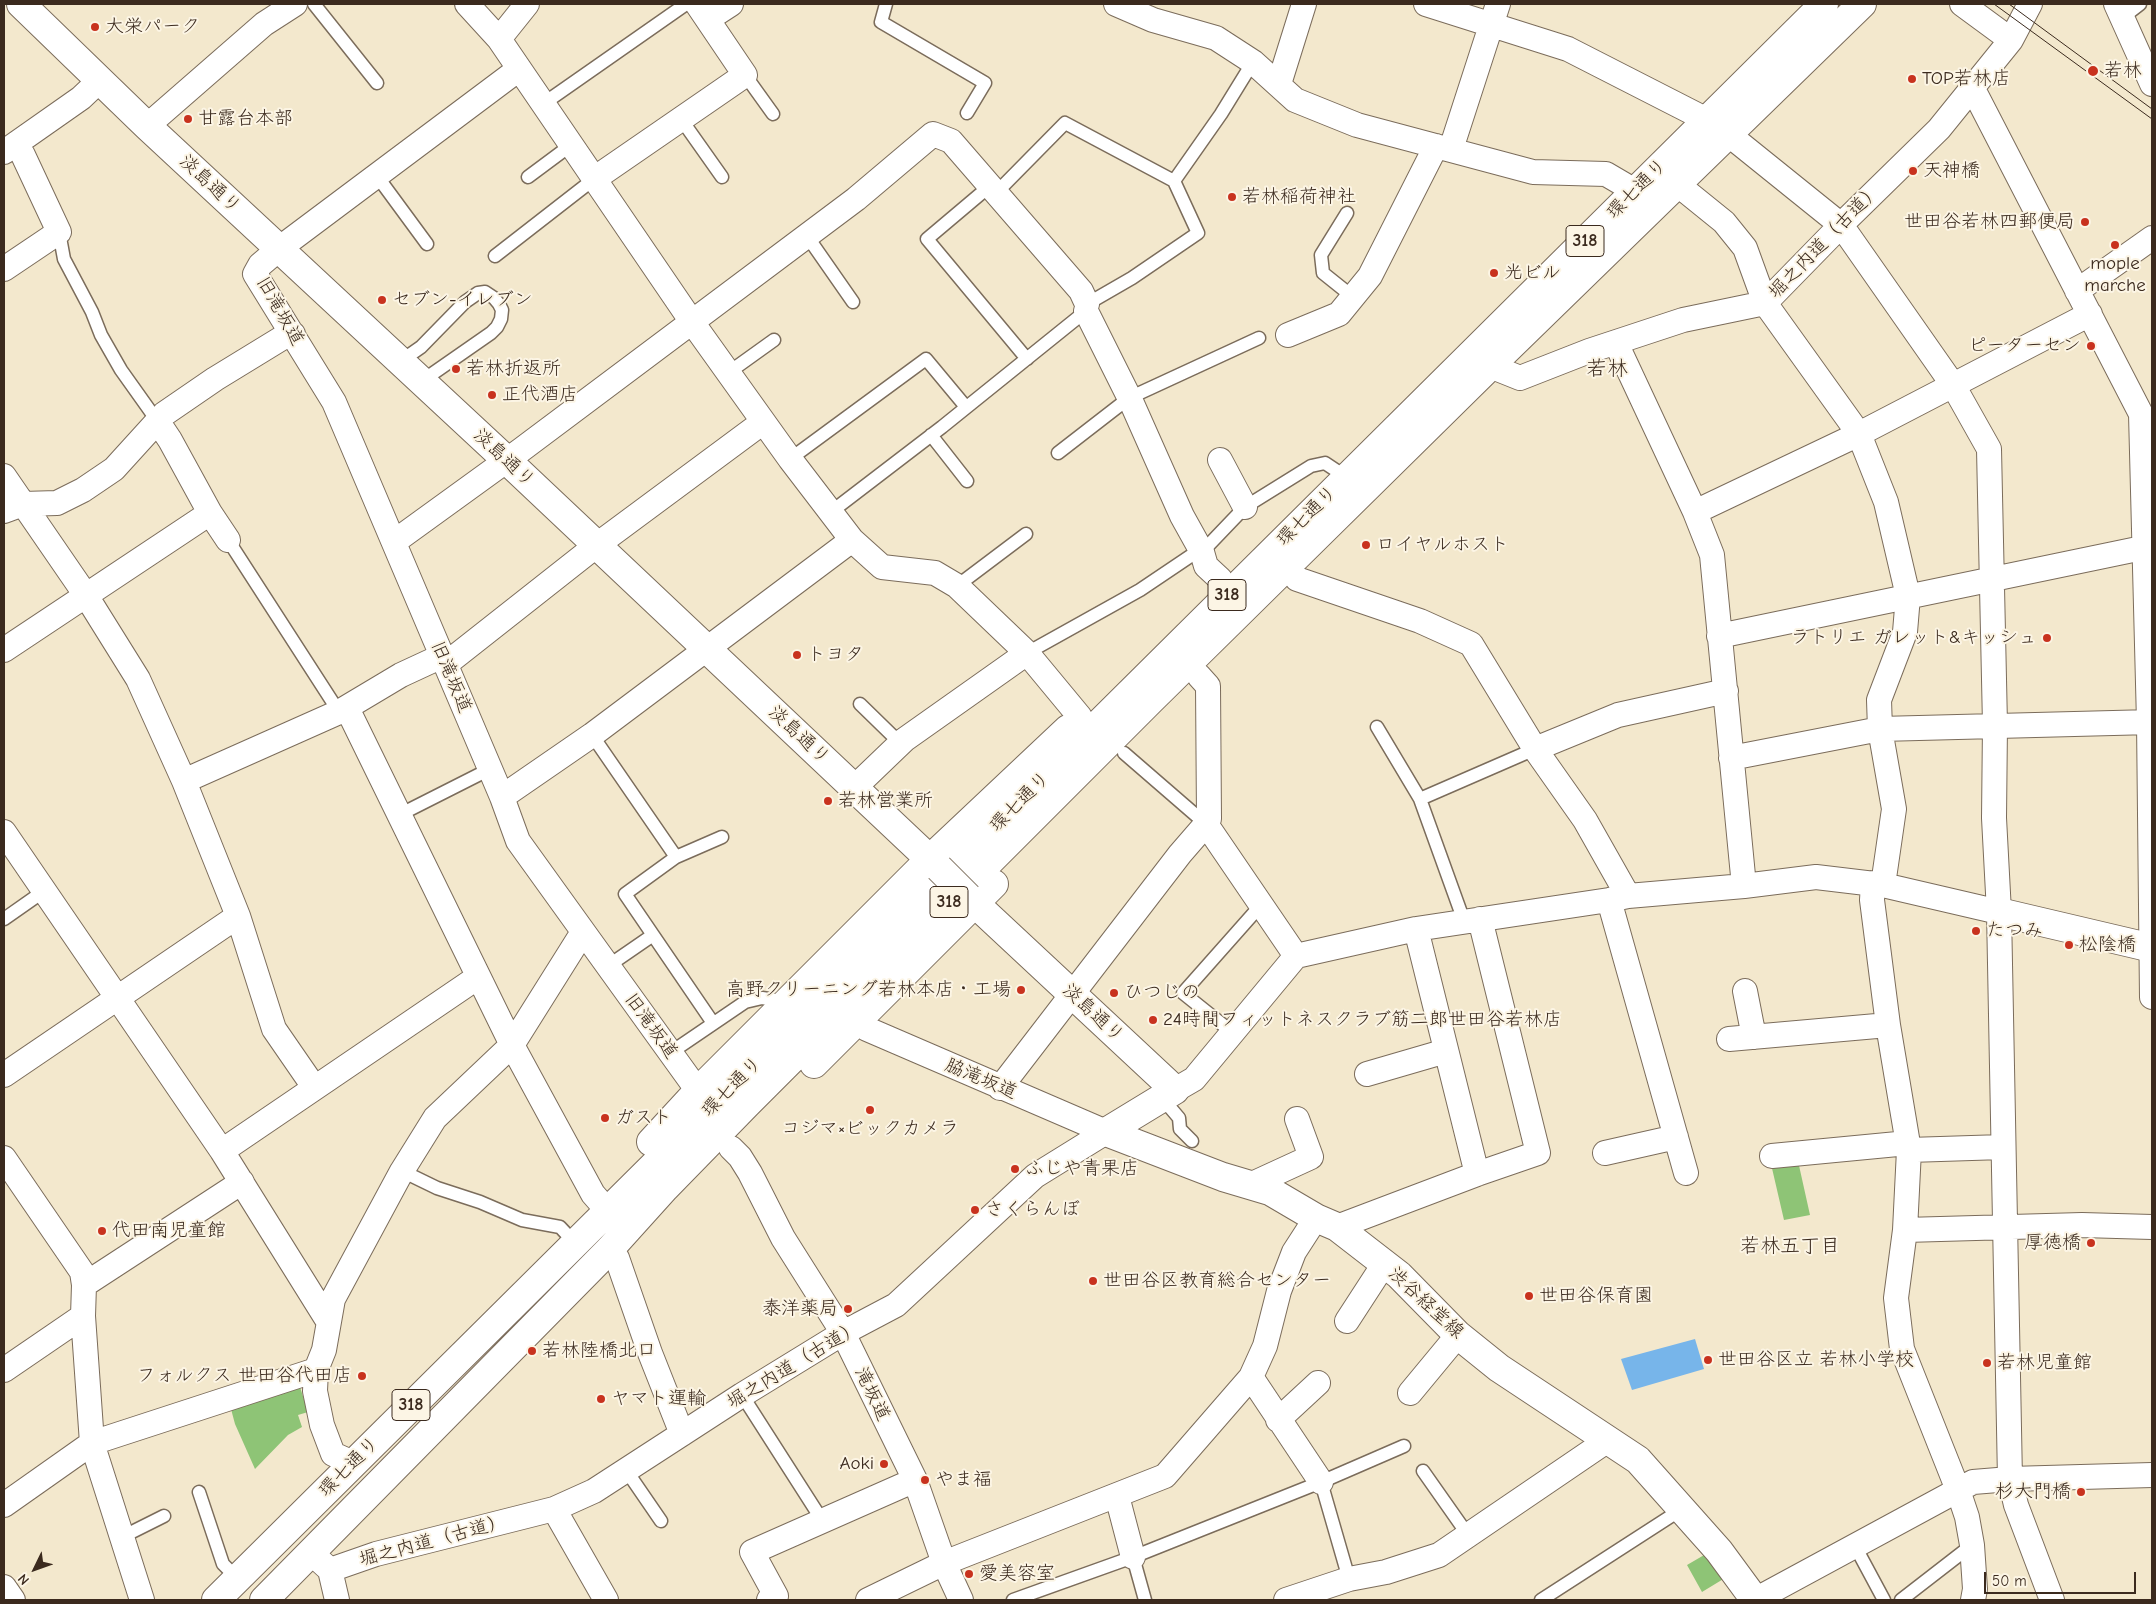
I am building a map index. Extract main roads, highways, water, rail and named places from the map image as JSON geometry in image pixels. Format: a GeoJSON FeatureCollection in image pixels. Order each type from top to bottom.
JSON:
{"type":"FeatureCollection","features":[{"type":"Feature","properties":{"kind":"main road","name":"淡島通り"},"geometry":{"type":"LineString","coordinates":[[21,4],[147,126],[598,545],[1072,993],[1168,1094],[1106,1132]]}},
{"type":"Feature","properties":{"kind":"main road","name":"環七通り"},"geometry":{"type":"LineString","coordinates":[[264,1600],[320,1561],[630,1229],[665,1188],[747,1104],[1151,700],[1677,184],[1718,127],[1824,4]]}},
{"type":"Feature","properties":{"kind":"main road","name":"環七通り"},"geometry":{"type":"LineString","coordinates":[[216,1600],[1635,191],[1718,127],[1862,4]]}},
{"type":"Feature","properties":{"kind":"main road"},"geometry":{"type":"LineString","coordinates":[[630,1229],[663,1209],[731,1148],[858,1021],[972,900],[1124,753],[1349,528],[1386,470]]}},
{"type":"Feature","properties":{"kind":"main road"},"geometry":{"type":"LineString","coordinates":[[607,1210],[638,1157],[698,1091],[934,863],[1271,528],[1346,477]]}},
{"type":"Feature","properties":{"kind":"main road"},"geometry":{"type":"LineString","coordinates":[[1999,912],[2152,948]]}},
{"type":"Feature","properties":{"kind":"main road","name":"渋谷経堂線"},"geometry":{"type":"LineString","coordinates":[[1106,1132],[1170,1158],[1270,1191],[1326,1222],[1399,1276],[1458,1335],[1499,1368],[1638,1460],[1719,1551],[1755,1600]]}},
{"type":"Feature","properties":{"kind":"water"},"geometry":{"type":"Polygon","coordinates":[[[1695,1339],[1704,1369],[1632,1390],[1621,1359],[1695,1339]]]}},
{"type":"Feature","properties":{"kind":"tram line"},"geometry":{"type":"LineString","coordinates":[[1994,4],[2152,119]]}},
{"type":"Feature","properties":{"kind":"tram line"},"geometry":{"type":"LineString","coordinates":[[2009,4],[2152,109]]}},
{"type":"Feature","properties":{"kind":"place","name":"大栄パーク"},"geometry":{"type":"Point","coordinates":[95,27]}},
{"type":"Feature","properties":{"kind":"place","name":"若林"},"geometry":{"type":"Point","coordinates":[2093,71]}},
{"type":"Feature","properties":{"kind":"place","name":"TOP若林店"},"geometry":{"type":"Point","coordinates":[1912,79]}},
{"type":"Feature","properties":{"kind":"place","name":"甘露台本部"},"geometry":{"type":"Point","coordinates":[188,119]}},
{"type":"Feature","properties":{"kind":"place","name":"天神橋"},"geometry":{"type":"Point","coordinates":[1913,171]}},
{"type":"Feature","properties":{"kind":"place","name":"若林稲荷神社"},"geometry":{"type":"Point","coordinates":[1232,197]}},
{"type":"Feature","properties":{"kind":"place","name":"世田谷若林四郵便局"},"geometry":{"type":"Point","coordinates":[2085,222]}},
{"type":"Feature","properties":{"kind":"place","name":"mople marche"},"geometry":{"type":"Point","coordinates":[2115,245]}},
{"type":"Feature","properties":{"kind":"place","name":"光ビル"},"geometry":{"type":"Point","coordinates":[1494,273]}},
{"type":"Feature","properties":{"kind":"place","name":"セブン-イレブン"},"geometry":{"type":"Point","coordinates":[382,300]}},
{"type":"Feature","properties":{"kind":"place","name":"ピーターセン"},"geometry":{"type":"Point","coordinates":[2091,346]}},
{"type":"Feature","properties":{"kind":"place","name":"若林折返所"},"geometry":{"type":"Point","coordinates":[456,369]}},
{"type":"Feature","properties":{"kind":"place","name":"正代酒店"},"geometry":{"type":"Point","coordinates":[492,395]}},
{"type":"Feature","properties":{"kind":"place","name":"ロイヤルホスト"},"geometry":{"type":"Point","coordinates":[1366,545]}},
{"type":"Feature","properties":{"kind":"place","name":"ラトリエ ガレット&キッシュ"},"geometry":{"type":"Point","coordinates":[2047,638]}},
{"type":"Feature","properties":{"kind":"place","name":"トヨタ"},"geometry":{"type":"Point","coordinates":[797,655]}},
{"type":"Feature","properties":{"kind":"place","name":"若林営業所"},"geometry":{"type":"Point","coordinates":[828,801]}},
{"type":"Feature","properties":{"kind":"place","name":"たつみ"},"geometry":{"type":"Point","coordinates":[1976,931]}},
{"type":"Feature","properties":{"kind":"place","name":"松陰橋"},"geometry":{"type":"Point","coordinates":[2069,945]}},
{"type":"Feature","properties":{"kind":"place","name":"高野クリーニング若林本店・工場"},"geometry":{"type":"Point","coordinates":[1021,990]}},
{"type":"Feature","properties":{"kind":"place","name":"ひつじの"},"geometry":{"type":"Point","coordinates":[1114,993]}},
{"type":"Feature","properties":{"kind":"place","name":"24時間フィットネスクラブ筋二郎世田谷若林店"},"geometry":{"type":"Point","coordinates":[1153,1020]}},
{"type":"Feature","properties":{"kind":"place","name":"コジマ×ビックカメラ"},"geometry":{"type":"Point","coordinates":[870,1110]}},
{"type":"Feature","properties":{"kind":"place","name":"ガスト"},"geometry":{"type":"Point","coordinates":[605,1118]}},
{"type":"Feature","properties":{"kind":"place","name":"ふじや青果店"},"geometry":{"type":"Point","coordinates":[1015,1169]}},
{"type":"Feature","properties":{"kind":"place","name":"さくらんぼ"},"geometry":{"type":"Point","coordinates":[975,1210]}},
{"type":"Feature","properties":{"kind":"place","name":"代田南児童館"},"geometry":{"type":"Point","coordinates":[102,1231]}},
{"type":"Feature","properties":{"kind":"place","name":"厚徳橋"},"geometry":{"type":"Point","coordinates":[2091,1243]}},
{"type":"Feature","properties":{"kind":"place","name":"世田谷区教育総合センター"},"geometry":{"type":"Point","coordinates":[1093,1281]}},
{"type":"Feature","properties":{"kind":"place","name":"世田谷保育園"},"geometry":{"type":"Point","coordinates":[1529,1296]}},
{"type":"Feature","properties":{"kind":"place","name":"泰洋薬局"},"geometry":{"type":"Point","coordinates":[848,1309]}},
{"type":"Feature","properties":{"kind":"place","name":"若林陸橋北口"},"geometry":{"type":"Point","coordinates":[532,1351]}},
{"type":"Feature","properties":{"kind":"place","name":"世田谷区立 若林小学校"},"geometry":{"type":"Point","coordinates":[1708,1360]}},
{"type":"Feature","properties":{"kind":"place","name":"若林児童館"},"geometry":{"type":"Point","coordinates":[1987,1363]}},
{"type":"Feature","properties":{"kind":"place","name":"フォルクス 世田谷代田店"},"geometry":{"type":"Point","coordinates":[362,1376]}},
{"type":"Feature","properties":{"kind":"place","name":"ヤマト運輸"},"geometry":{"type":"Point","coordinates":[601,1399]}},
{"type":"Feature","properties":{"kind":"place","name":"Aoki"},"geometry":{"type":"Point","coordinates":[884,1464]}},
{"type":"Feature","properties":{"kind":"place","name":"やま福"},"geometry":{"type":"Point","coordinates":[925,1480]}},
{"type":"Feature","properties":{"kind":"place","name":"杉大門橋"},"geometry":{"type":"Point","coordinates":[2081,1492]}},
{"type":"Feature","properties":{"kind":"place","name":"愛美容室"},"geometry":{"type":"Point","coordinates":[969,1574]}},
{"type":"Feature","properties":{"kind":"district","name":"若林"},"geometry":{"type":"Point","coordinates":[1607,369]}},
{"type":"Feature","properties":{"kind":"district","name":"若林五丁目"},"geometry":{"type":"Point","coordinates":[1790,1246]}}]}
